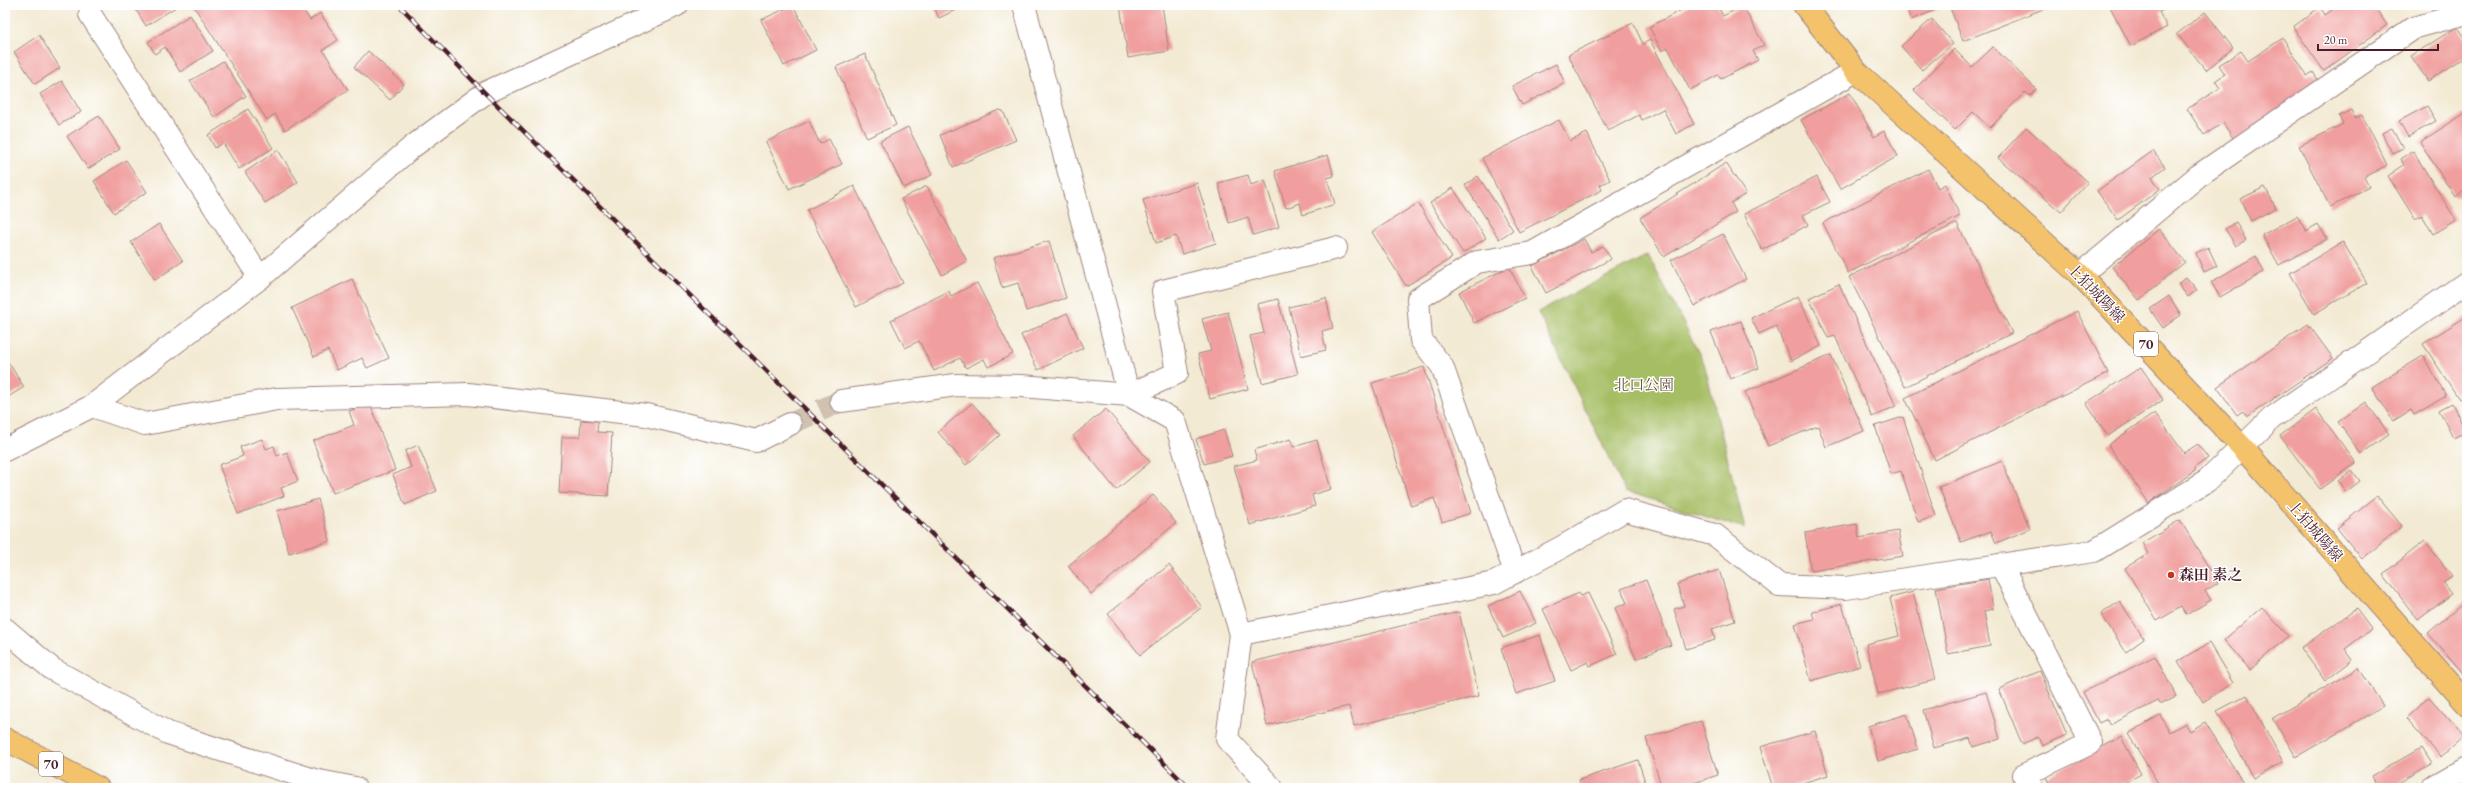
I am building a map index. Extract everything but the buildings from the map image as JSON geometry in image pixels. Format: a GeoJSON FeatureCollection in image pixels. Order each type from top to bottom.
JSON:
{"type":"FeatureCollection","features":[{"type":"Feature","properties":{"kind":"main road","name":"上狛城陽線"},"geometry":{"type":"LineString","coordinates":[[1804,5],[1856,71],[2080,275],[2242,447],[2467,704]]}},
{"type":"Feature","properties":{"kind":"main road","name":"70"},"geometry":{"type":"LineString","coordinates":[[5,739],[98,788]]}},
{"type":"Feature","properties":{"kind":"street"},"geometry":{"type":"LineString","coordinates":[[5,450],[92,406],[260,278],[412,147],[485,93],[677,5]]}},
{"type":"Feature","properties":{"kind":"street"},"geometry":{"type":"LineString","coordinates":[[1024,5],[1129,395]]}},
{"type":"Feature","properties":{"kind":"street"},"geometry":{"type":"LineString","coordinates":[[2080,275],[2198,176],[2414,28],[2467,13]]}},
{"type":"Feature","properties":{"kind":"street"},"geometry":{"type":"LineString","coordinates":[[90,14],[260,278]]}},
{"type":"Feature","properties":{"kind":"street"},"geometry":{"type":"LineString","coordinates":[[1515,572],[1442,366],[1421,340],[1418,299],[1477,262],[1532,253],[1856,71]]}},
{"type":"Feature","properties":{"kind":"street"},"geometry":{"type":"LineString","coordinates":[[1129,395],[1177,373],[1163,291],[1336,248]]}},
{"type":"Feature","properties":{"kind":"street"},"geometry":{"type":"LineString","coordinates":[[1242,634],[1494,583],[1625,510],[1715,535],[1779,585],[1846,588],[2094,551],[2207,481],[2272,418],[2467,282]]}},
{"type":"Feature","properties":{"kind":"street"},"geometry":{"type":"LineString","coordinates":[[841,401],[956,385],[1022,386],[1129,395],[1174,421],[1242,634],[1227,739],[1272,788]]}},
{"type":"Feature","properties":{"kind":"street"},"geometry":{"type":"LineString","coordinates":[[92,406],[145,424],[277,399],[468,394],[646,415],[756,441],[790,424]]}},
{"type":"Feature","properties":{"kind":"street"},"geometry":{"type":"LineString","coordinates":[[2001,565],[2091,742],[2024,775],[2032,788]]}},
{"type":"Feature","properties":{"kind":"street"},"geometry":{"type":"LineString","coordinates":[[5,629],[52,669],[168,733],[314,780],[355,788]]}},
{"type":"Feature","properties":{"kind":"street"},"geometry":{"type":"LineString","coordinates":[[2432,788],[2467,768]]}},
{"type":"Feature","properties":{"kind":"green space","name":"北口公園"},"geometry":{"type":"Polygon","coordinates":[[[1648,255],[1704,363],[1745,529],[1625,491],[1538,312],[1648,255]]]}},
{"type":"Feature","properties":{"kind":"tunnel"},"geometry":{"type":"LineString","coordinates":[[790,424],[841,401]]}},
{"type":"Feature","properties":{"kind":"railway"},"geometry":{"type":"LineString","coordinates":[[399,5],[485,93],[1189,788]]}},
{"type":"Feature","properties":{"kind":"place","name":"森田 素之"},"geometry":{"type":"Point","coordinates":[2171,575]}}]}
